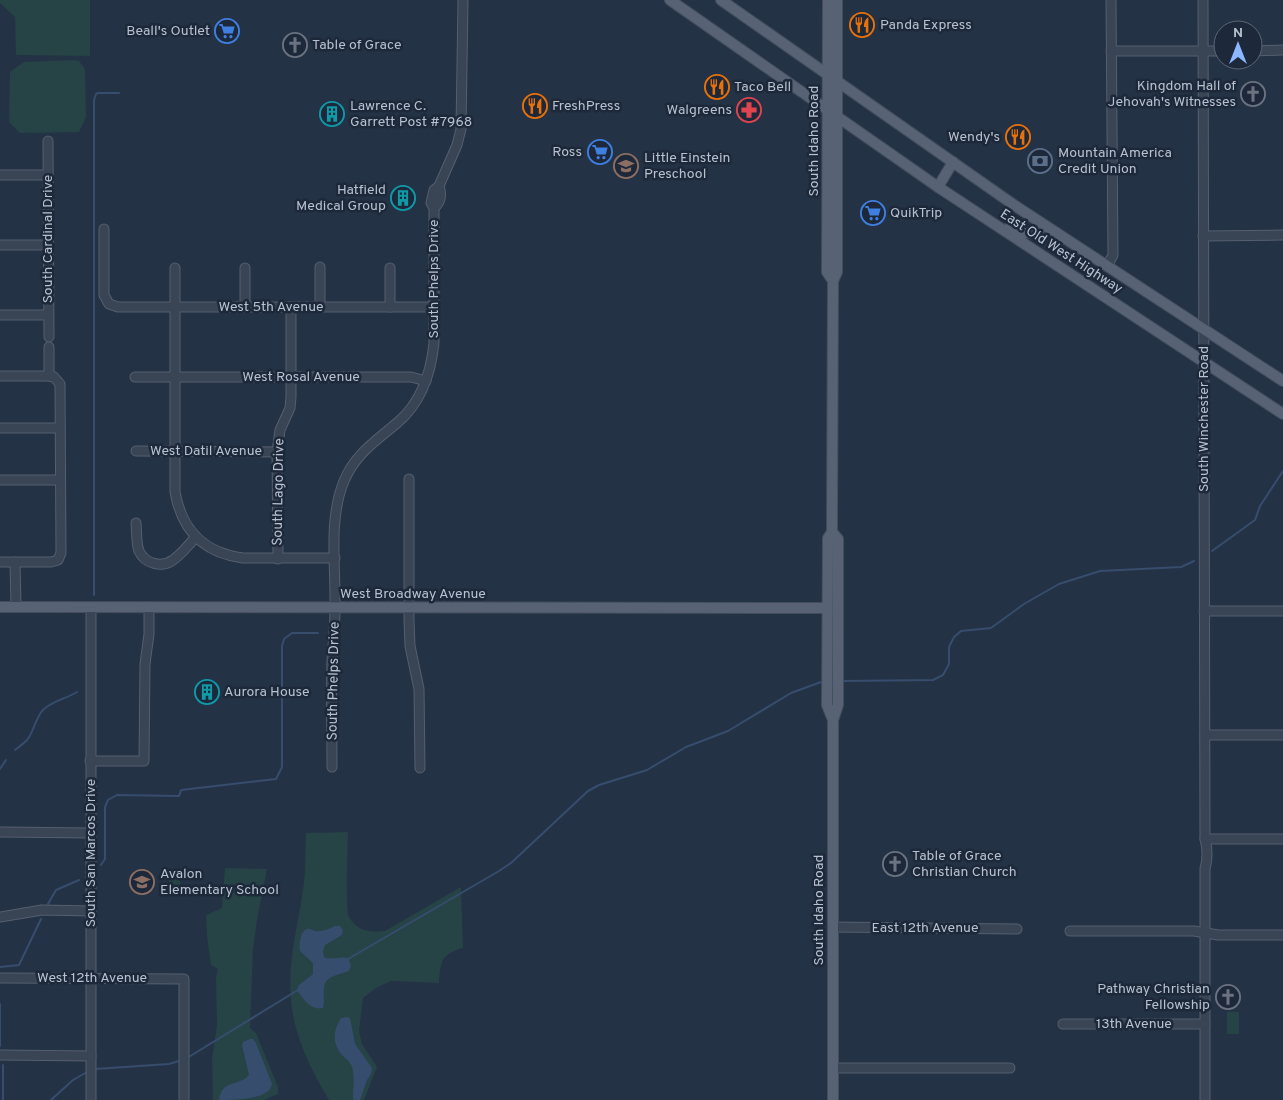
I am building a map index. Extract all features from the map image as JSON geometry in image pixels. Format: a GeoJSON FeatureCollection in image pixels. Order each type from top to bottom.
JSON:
{"type":"FeatureCollection","features":[{"type":"Feature","properties":{"kind":"main road","name":"East Old West Highway"},"geometry":{"type":"LineString","coordinates":[[671,0],[938,187],[1283,414]]}},
{"type":"Feature","properties":{"kind":"main road","name":"East Old West Highway"},"geometry":{"type":"LineString","coordinates":[[721,0],[1044,225],[1283,382]]}},
{"type":"Feature","properties":{"kind":"main road","name":"South Idaho Road"},"geometry":{"type":"LineString","coordinates":[[828,0],[827,272],[832,281],[832,532],[828,538],[827,608],[833,680]]}},
{"type":"Feature","properties":{"kind":"main road","name":"South Idaho Road"},"geometry":{"type":"LineString","coordinates":[[832,281],[837,272],[837,0]]}},
{"type":"Feature","properties":{"kind":"main road"},"geometry":{"type":"LineString","coordinates":[[938,187],[953,162]]}},
{"type":"Feature","properties":{"kind":"main road"},"geometry":{"type":"LineString","coordinates":[[990,222],[1021,233],[1037,231],[1044,225]]}},
{"type":"Feature","properties":{"kind":"main road","name":"South Idaho Road"},"geometry":{"type":"LineString","coordinates":[[832,532],[838,539],[833,680],[827,705],[833,720],[833,1100]]}},
{"type":"Feature","properties":{"kind":"main road","name":"West Broadway Avenue"},"geometry":{"type":"LineString","coordinates":[[0,607],[827,608]]}},
{"type":"Feature","properties":{"kind":"street","name":"South Phelps Drive"},"geometry":{"type":"LineString","coordinates":[[332,767],[332,662],[335,608],[336,511],[339,495],[348,473],[366,448],[398,423],[412,407],[426,381],[432,361],[434,343],[434,208],[431,203],[434,190],[439,186],[457,145],[462,124],[463,0]]}},
{"type":"Feature","properties":{"kind":"street"},"geometry":{"type":"LineString","coordinates":[[1107,266],[1113,254],[1111,0]]}},
{"type":"Feature","properties":{"kind":"street","name":"South Winchester Road"},"geometry":{"type":"LineString","coordinates":[[1203,0],[1205,839],[1202,848],[1202,859],[1205,868],[1205,1100]]}},
{"type":"Feature","properties":{"kind":"street"},"geometry":{"type":"LineString","coordinates":[[1263,50],[1283,50]]}},
{"type":"Feature","properties":{"kind":"street"},"geometry":{"type":"LineString","coordinates":[[1111,51],[1213,51]]}},
{"type":"Feature","properties":{"kind":"street","name":"South Cardinal Drive"},"geometry":{"type":"LineString","coordinates":[[48,141],[48,376]]}},
{"type":"Feature","properties":{"kind":"street"},"geometry":{"type":"LineString","coordinates":[[0,174],[48,175]]}},
{"type":"Feature","properties":{"kind":"street","name":"West 5th Avenue"},"geometry":{"type":"LineString","coordinates":[[104,229],[104,295],[109,304],[118,307],[433,307]]}},
{"type":"Feature","properties":{"kind":"street"},"geometry":{"type":"LineString","coordinates":[[1203,236],[1283,235]]}},
{"type":"Feature","properties":{"kind":"street"},"geometry":{"type":"LineString","coordinates":[[0,245],[48,245]]}},
{"type":"Feature","properties":{"kind":"street"},"geometry":{"type":"LineString","coordinates":[[320,267],[320,307]]}},
{"type":"Feature","properties":{"kind":"street"},"geometry":{"type":"LineString","coordinates":[[175,268],[175,492],[182,518],[196,537],[205,545],[229,556],[278,559],[335,558]]}},
{"type":"Feature","properties":{"kind":"street"},"geometry":{"type":"LineString","coordinates":[[245,268],[245,307]]}},
{"type":"Feature","properties":{"kind":"street"},"geometry":{"type":"LineString","coordinates":[[390,268],[390,307]]}},
{"type":"Feature","properties":{"kind":"street","name":"South Lago Drive"},"geometry":{"type":"LineString","coordinates":[[278,559],[277,452],[280,430],[290,408],[292,377],[291,307]]}},
{"type":"Feature","properties":{"kind":"street"},"geometry":{"type":"LineString","coordinates":[[0,315],[48,315]]}},
{"type":"Feature","properties":{"kind":"street"},"geometry":{"type":"LineString","coordinates":[[0,376],[48,376],[58,380],[60,388],[60,553],[58,560],[51,562],[0,562]]}},
{"type":"Feature","properties":{"kind":"street","name":"West Rosal Avenue"},"geometry":{"type":"LineString","coordinates":[[135,377],[411,377],[426,381]]}},
{"type":"Feature","properties":{"kind":"street"},"geometry":{"type":"LineString","coordinates":[[0,428],[60,428]]}},
{"type":"Feature","properties":{"kind":"street","name":"West Datil Avenue"},"geometry":{"type":"LineString","coordinates":[[136,451],[277,452]]}},
{"type":"Feature","properties":{"kind":"street"},"geometry":{"type":"LineString","coordinates":[[409,479],[410,646],[420,689],[420,768]]}},
{"type":"Feature","properties":{"kind":"street"},"geometry":{"type":"LineString","coordinates":[[0,480],[60,480]]}},
{"type":"Feature","properties":{"kind":"street"},"geometry":{"type":"LineString","coordinates":[[136,523],[140,552],[150,562],[158,564],[165,564],[176,559],[196,537]]}},
{"type":"Feature","properties":{"kind":"street"},"geometry":{"type":"LineString","coordinates":[[15,562],[16,607]]}},
{"type":"Feature","properties":{"kind":"street","name":"South San Marcos Drive"},"geometry":{"type":"LineString","coordinates":[[91,607],[91,1100]]}},
{"type":"Feature","properties":{"kind":"street"},"geometry":{"type":"LineString","coordinates":[[90,761],[144,761],[145,664],[149,634],[148,607]]}},
{"type":"Feature","properties":{"kind":"street"},"geometry":{"type":"LineString","coordinates":[[1204,611],[1283,611]]}},
{"type":"Feature","properties":{"kind":"street"},"geometry":{"type":"LineString","coordinates":[[1205,735],[1283,735]]}},
{"type":"Feature","properties":{"kind":"street"},"geometry":{"type":"LineString","coordinates":[[0,832],[91,833]]}},
{"type":"Feature","properties":{"kind":"street"},"geometry":{"type":"LineString","coordinates":[[1205,839],[1283,839]]}},
{"type":"Feature","properties":{"kind":"street"},"geometry":{"type":"LineString","coordinates":[[0,917],[42,910],[91,911]]}},
{"type":"Feature","properties":{"kind":"street","name":"East 12th Avenue"},"geometry":{"type":"LineString","coordinates":[[833,927],[1017,929]]}},
{"type":"Feature","properties":{"kind":"street"},"geometry":{"type":"LineString","coordinates":[[1070,931],[1194,931],[1218,935],[1283,935]]}},
{"type":"Feature","properties":{"kind":"street","name":"West 12th Avenue"},"geometry":{"type":"LineString","coordinates":[[0,978],[184,979],[184,1100]]}},
{"type":"Feature","properties":{"kind":"street","name":"13th Avenue"},"geometry":{"type":"LineString","coordinates":[[1063,1024],[1205,1024]]}},
{"type":"Feature","properties":{"kind":"street"},"geometry":{"type":"LineString","coordinates":[[0,1056],[91,1056]]}},
{"type":"Feature","properties":{"kind":"street"},"geometry":{"type":"LineString","coordinates":[[833,1068],[1010,1068]]}},
{"type":"Feature","properties":{"kind":"green space"},"geometry":{"type":"Polygon","coordinates":[[[0,0],[90,0],[90,56],[16,55],[15,17],[0,3],[0,0]]]}},
{"type":"Feature","properties":{"kind":"green space"},"geometry":{"type":"Polygon","coordinates":[[[79,61],[85,69],[86,117],[79,132],[20,133],[9,122],[10,72],[24,62],[79,61]]]}},
{"type":"Feature","properties":{"kind":"green space"},"geometry":{"type":"Polygon","coordinates":[[[348,832],[347,903],[349,917],[352,922],[365,930],[385,931],[461,887],[463,948],[450,953],[443,960],[439,983],[391,981],[376,988],[363,998],[359,1031],[362,1044],[377,1067],[364,1100],[329,1100],[310,1065],[296,1027],[291,1001],[291,970],[304,883],[306,833],[348,832]]]}},
{"type":"Feature","properties":{"kind":"green space"},"geometry":{"type":"Polygon","coordinates":[[[225,868],[267,869],[253,949],[250,1028],[256,1033],[278,1087],[278,1094],[264,1100],[213,1100],[212,1059],[217,1025],[216,977],[218,969],[211,965],[206,915],[222,908],[225,868]]]}},
{"type":"Feature","properties":{"kind":"green space"},"geometry":{"type":"Polygon","coordinates":[[[169,874],[180,874],[181,894],[169,894],[169,874]]]}},
{"type":"Feature","properties":{"kind":"green space"},"geometry":{"type":"Polygon","coordinates":[[[1227,1012],[1239,1012],[1239,1034],[1227,1034],[1227,1012]]]}},
{"type":"Feature","properties":{"kind":"water"},"geometry":{"type":"Polygon","coordinates":[[[340,926],[343,930],[342,935],[325,945],[324,957],[349,959],[351,966],[349,971],[327,980],[324,988],[323,1008],[315,1008],[308,1004],[297,990],[299,985],[313,974],[313,963],[300,951],[300,938],[307,929],[320,931],[340,926]]]}},
{"type":"Feature","properties":{"kind":"water"},"geometry":{"type":"Polygon","coordinates":[[[341,1018],[350,1018],[355,1044],[372,1068],[360,1100],[354,1100],[353,1098],[354,1079],[352,1067],[339,1051],[335,1042],[335,1032],[338,1023],[341,1018]]]}},
{"type":"Feature","properties":{"kind":"water"},"geometry":{"type":"Polygon","coordinates":[[[253,1039],[256,1043],[272,1084],[270,1089],[265,1093],[250,1098],[219,1100],[223,1089],[245,1079],[249,1075],[242,1045],[243,1042],[253,1039]]]}},
{"type":"Feature","properties":{"kind":"waterway"},"geometry":{"type":"LineString","coordinates":[[94,595],[94,100],[98,93],[119,93]]}},
{"type":"Feature","properties":{"kind":"waterway"},"geometry":{"type":"LineString","coordinates":[[1212,551],[1255,520],[1260,506],[1283,471]]}},
{"type":"Feature","properties":{"kind":"waterway"},"geometry":{"type":"LineString","coordinates":[[844,681],[933,680],[943,675],[949,664],[949,647],[954,637],[961,631],[991,628],[1024,604],[1059,584],[1100,571],[1181,567],[1194,561]]}},
{"type":"Feature","properties":{"kind":"waterway"},"geometry":{"type":"LineString","coordinates":[[101,865],[105,859],[105,807],[108,800],[117,795],[179,796],[181,790],[276,779],[282,767],[282,646],[284,639],[292,633],[318,633]]}},
{"type":"Feature","properties":{"kind":"waterway"},"geometry":{"type":"LineString","coordinates":[[348,959],[511,863],[588,791],[599,785],[647,770],[686,747],[728,731],[791,693],[821,682]]}},
{"type":"Feature","properties":{"kind":"waterway"},"geometry":{"type":"LineString","coordinates":[[15,750],[27,740],[42,711],[77,692]]}},
{"type":"Feature","properties":{"kind":"waterway"},"geometry":{"type":"LineString","coordinates":[[0,769],[6,760]]}},
{"type":"Feature","properties":{"kind":"waterway"},"geometry":{"type":"LineString","coordinates":[[48,904],[56,890],[79,880]]}},
{"type":"Feature","properties":{"kind":"waterway"},"geometry":{"type":"LineString","coordinates":[[0,967],[19,965],[41,919]]}},
{"type":"Feature","properties":{"kind":"waterway"},"geometry":{"type":"LineString","coordinates":[[187,1058],[298,990]]}},
{"type":"Feature","properties":{"kind":"waterway"},"geometry":{"type":"LineString","coordinates":[[0,1004],[0,1046]]}},
{"type":"Feature","properties":{"kind":"waterway"},"geometry":{"type":"LineString","coordinates":[[95,1069],[169,1064],[182,1060]]}},
{"type":"Feature","properties":{"kind":"waterway"},"geometry":{"type":"LineString","coordinates":[[3,1065],[3,1100]]}},
{"type":"Feature","properties":{"kind":"waterway"},"geometry":{"type":"LineString","coordinates":[[51,1100],[73,1080],[89,1071]]}},
{"type":"Feature","properties":{"kind":"place","name":"Panda Express"},"geometry":{"type":"Point","coordinates":[862,25]}},
{"type":"Feature","properties":{"kind":"place","name":"Beall's Outlet"},"geometry":{"type":"Point","coordinates":[227,31]}},
{"type":"Feature","properties":{"kind":"place","name":"Table of Grace"},"geometry":{"type":"Point","coordinates":[295,45]}},
{"type":"Feature","properties":{"kind":"place","name":"Taco Bell"},"geometry":{"type":"Point","coordinates":[717,87]}},
{"type":"Feature","properties":{"kind":"place","name":"Kingdom Hall of Jehovah's Witnesses"},"geometry":{"type":"Point","coordinates":[1253,94]}},
{"type":"Feature","properties":{"kind":"place","name":"FreshPress"},"geometry":{"type":"Point","coordinates":[535,106]}},
{"type":"Feature","properties":{"kind":"place","name":"Walgreens"},"geometry":{"type":"Point","coordinates":[749,110]}},
{"type":"Feature","properties":{"kind":"place","name":"Lawrence C. Garrett Post #7968"},"geometry":{"type":"Point","coordinates":[332,114]}},
{"type":"Feature","properties":{"kind":"place","name":"Wendy's"},"geometry":{"type":"Point","coordinates":[1018,137]}},
{"type":"Feature","properties":{"kind":"place","name":"Ross"},"geometry":{"type":"Point","coordinates":[600,152]}},
{"type":"Feature","properties":{"kind":"place","name":"Mountain America Credit Union"},"geometry":{"type":"Point","coordinates":[1040,161]}},
{"type":"Feature","properties":{"kind":"place","name":"Little Einstein Preschool"},"geometry":{"type":"Point","coordinates":[626,166]}},
{"type":"Feature","properties":{"kind":"place","name":"Hatfield Medical Group"},"geometry":{"type":"Point","coordinates":[403,198]}},
{"type":"Feature","properties":{"kind":"place","name":"QuikTrip"},"geometry":{"type":"Point","coordinates":[873,213]}},
{"type":"Feature","properties":{"kind":"place","name":"Aurora House"},"geometry":{"type":"Point","coordinates":[207,692]}},
{"type":"Feature","properties":{"kind":"place","name":"Table of Grace Christian Church"},"geometry":{"type":"Point","coordinates":[895,864]}},
{"type":"Feature","properties":{"kind":"place","name":"Avalon Elementary School"},"geometry":{"type":"Point","coordinates":[142,882]}},
{"type":"Feature","properties":{"kind":"place","name":"Pathway Christian Fellowship"},"geometry":{"type":"Point","coordinates":[1228,997]}}]}
